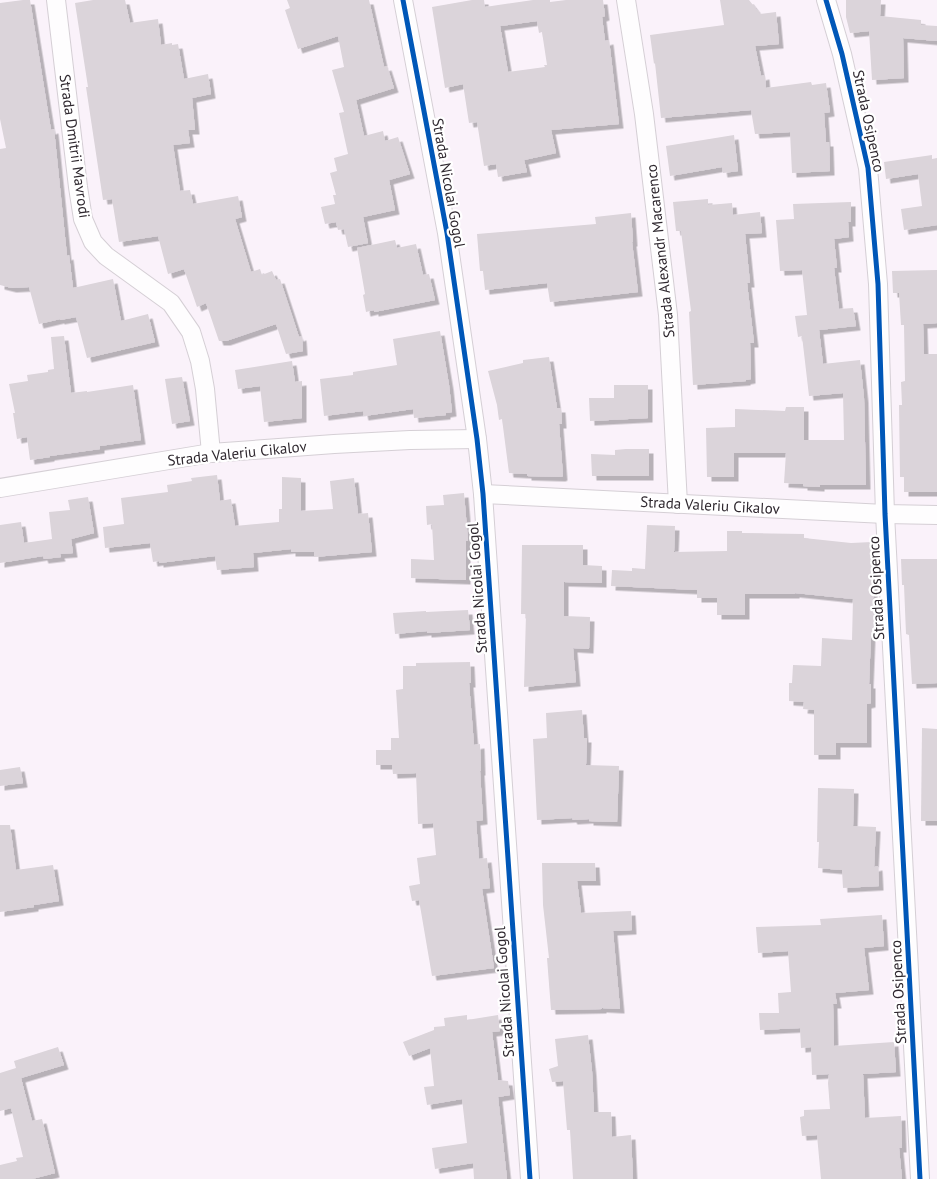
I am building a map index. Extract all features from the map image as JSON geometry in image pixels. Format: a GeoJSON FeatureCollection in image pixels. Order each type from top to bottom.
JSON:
{"type":"FeatureCollection","features":[{"type":"Feature","properties":{"kind":"street","name":"Strada Dmitrii Mavrodi"},"geometry":{"type":"LineString","coordinates":[[56,0],[83,219],[92,242],[106,256],[171,303],[191,332],[200,361],[205,390],[211,454]]}},
{"type":"Feature","properties":{"kind":"street","name":"Strada Nicolai Gogol"},"geometry":{"type":"LineString","coordinates":[[403,0],[446,233],[477,439],[483,494],[530,1179]]}},
{"type":"Feature","properties":{"kind":"street","name":"Strada Alexandr Macarenco"},"geometry":{"type":"LineString","coordinates":[[626,0],[644,114],[668,315],[678,504]]}},
{"type":"Feature","properties":{"kind":"street","name":"Strada Osipenco"},"geometry":{"type":"LineString","coordinates":[[826,0],[842,54],[868,168],[878,284],[885,514],[920,1179]]}},
{"type":"Feature","properties":{"kind":"street","name":"Strada Valeriu Cikalov"},"geometry":{"type":"LineString","coordinates":[[0,488],[211,454],[334,444],[477,439]]}},
{"type":"Feature","properties":{"kind":"street","name":"Strada Valeriu Cikalov"},"geometry":{"type":"LineString","coordinates":[[483,494],[937,515]]}},
{"type":"Feature","properties":{"kind":"building"},"geometry":{"type":"Polygon","coordinates":[[[30,0],[51,130],[54,129],[67,256],[69,255],[73,288],[113,279],[121,321],[148,314],[155,342],[87,358],[76,317],[39,324],[29,287],[12,288],[0,285],[0,149],[6,148],[0,119],[0,3],[30,0]]]}},
{"type":"Feature","properties":{"kind":"building"},"geometry":{"type":"Polygon","coordinates":[[[93,0],[125,0],[130,23],[158,19],[161,45],[178,44],[184,79],[208,74],[211,94],[192,98],[195,130],[188,130],[190,143],[173,145],[180,191],[190,190],[193,204],[238,196],[242,217],[235,219],[251,272],[260,269],[262,275],[272,271],[276,280],[280,279],[299,337],[302,336],[303,351],[286,354],[276,324],[226,341],[219,341],[206,303],[197,307],[184,269],[168,274],[158,236],[119,242],[112,199],[103,200],[75,3],[93,0]]]}},
{"type":"Feature","properties":{"kind":"building"},"geometry":{"type":"Polygon","coordinates":[[[287,0],[369,0],[384,67],[387,66],[394,88],[356,100],[364,136],[383,131],[385,141],[398,137],[410,174],[389,180],[395,210],[363,217],[368,243],[348,247],[344,229],[338,230],[336,222],[325,224],[321,207],[335,204],[333,195],[336,195],[330,173],[337,171],[334,158],[348,154],[339,113],[344,112],[332,70],[344,67],[338,36],[298,49],[285,10],[290,8],[287,0]]]}},
{"type":"Feature","properties":{"kind":"building"},"geometry":{"type":"Polygon","coordinates":[[[472,0],[484,0],[485,7],[533,0],[550,0],[550,2],[603,0],[605,16],[602,17],[605,41],[609,40],[619,124],[551,130],[556,153],[524,160],[527,172],[498,177],[496,164],[484,166],[477,122],[469,123],[463,84],[445,88],[432,7],[472,0]],[[537,21],[500,26],[508,72],[545,67],[544,65],[547,65],[542,32],[539,33],[537,21]]]}},
{"type":"Feature","properties":{"kind":"building"},"geometry":{"type":"Polygon","coordinates":[[[720,0],[749,0],[760,14],[776,12],[779,44],[755,46],[761,76],[765,75],[766,88],[811,82],[812,85],[826,83],[830,112],[824,113],[826,142],[829,142],[830,171],[792,173],[790,132],[755,134],[751,110],[661,118],[650,35],[724,25],[720,0]]]}},
{"type":"Feature","properties":{"kind":"building"},"geometry":{"type":"Polygon","coordinates":[[[846,0],[881,0],[880,16],[921,20],[921,25],[937,26],[937,41],[903,38],[904,78],[872,80],[869,31],[850,33],[846,17],[846,0]]]}},
{"type":"Feature","properties":{"kind":"building"},"geometry":{"type":"Polygon","coordinates":[[[734,135],[738,171],[723,173],[722,167],[670,176],[666,146],[734,135]]]}},
{"type":"Feature","properties":{"kind":"building"},"geometry":{"type":"Polygon","coordinates":[[[932,155],[932,159],[937,158],[937,225],[904,230],[901,209],[922,206],[918,174],[886,179],[884,162],[932,155]]]}},
{"type":"Feature","properties":{"kind":"building"},"geometry":{"type":"Polygon","coordinates":[[[708,199],[708,205],[732,203],[733,215],[760,212],[762,233],[745,234],[750,283],[747,283],[754,343],[750,343],[751,379],[693,385],[689,312],[691,311],[681,231],[676,231],[673,202],[708,199]]]}},
{"type":"Feature","properties":{"kind":"building"},"geometry":{"type":"Polygon","coordinates":[[[851,202],[851,222],[848,222],[849,237],[834,239],[837,268],[834,268],[839,309],[853,308],[856,326],[819,330],[823,364],[860,360],[864,398],[866,485],[820,485],[820,487],[784,483],[786,453],[734,453],[734,477],[707,477],[706,428],[735,427],[735,409],[785,411],[786,407],[804,407],[804,440],[844,440],[843,393],[809,396],[802,336],[798,337],[795,316],[807,315],[802,270],[780,271],[776,220],[794,219],[793,204],[851,202]]]}},
{"type":"Feature","properties":{"kind":"building"},"geometry":{"type":"Polygon","coordinates":[[[631,213],[632,242],[638,292],[550,302],[547,283],[485,290],[483,271],[480,271],[477,234],[596,224],[595,217],[631,213]]]}},
{"type":"Feature","properties":{"kind":"building"},"geometry":{"type":"Polygon","coordinates":[[[395,240],[397,248],[416,244],[423,275],[429,274],[435,300],[366,312],[363,295],[365,294],[357,248],[395,240]]]}},
{"type":"Feature","properties":{"kind":"building"},"geometry":{"type":"Polygon","coordinates":[[[937,270],[937,323],[923,324],[924,354],[937,354],[937,492],[904,492],[904,477],[900,477],[899,405],[902,405],[901,382],[905,381],[904,325],[901,325],[899,293],[893,293],[892,271],[937,270]]]}},
{"type":"Feature","properties":{"kind":"building"},"geometry":{"type":"Polygon","coordinates":[[[440,331],[452,412],[446,413],[446,415],[414,418],[413,409],[364,416],[363,411],[324,416],[320,379],[353,375],[353,372],[397,365],[393,339],[440,331]]]}},
{"type":"Feature","properties":{"kind":"building"},"geometry":{"type":"Polygon","coordinates":[[[64,336],[71,393],[133,385],[141,440],[100,446],[100,449],[30,460],[27,437],[17,439],[13,413],[15,413],[9,384],[28,381],[27,375],[48,372],[48,370],[54,369],[51,337],[64,336]]]}},
{"type":"Feature","properties":{"kind":"building"},"geometry":{"type":"Polygon","coordinates":[[[549,357],[557,408],[561,408],[562,424],[559,424],[563,476],[527,476],[527,474],[509,473],[502,419],[499,420],[488,371],[523,363],[523,360],[549,357]]]}},
{"type":"Feature","properties":{"kind":"building"},"geometry":{"type":"Polygon","coordinates":[[[292,361],[295,382],[302,381],[302,418],[264,422],[260,386],[238,389],[235,370],[292,361]]]}},
{"type":"Feature","properties":{"kind":"building"},"geometry":{"type":"Polygon","coordinates":[[[182,377],[190,421],[172,424],[165,379],[182,377]]]}},
{"type":"Feature","properties":{"kind":"building"},"geometry":{"type":"Polygon","coordinates":[[[614,385],[648,385],[648,418],[590,421],[589,398],[614,398],[614,385]]]}},
{"type":"Feature","properties":{"kind":"building"},"geometry":{"type":"Polygon","coordinates":[[[649,449],[649,476],[592,476],[591,454],[615,455],[615,450],[649,449]]]}},
{"type":"Feature","properties":{"kind":"building"},"geometry":{"type":"Polygon","coordinates":[[[217,475],[220,501],[231,499],[235,526],[279,522],[279,509],[282,509],[282,477],[301,478],[301,511],[333,509],[330,481],[354,478],[358,514],[368,513],[372,552],[314,557],[314,552],[291,552],[291,549],[253,553],[254,567],[217,570],[215,556],[159,563],[159,561],[153,562],[150,543],[105,548],[103,527],[124,524],[121,498],[168,492],[167,485],[192,481],[191,478],[217,475]]]}},
{"type":"Feature","properties":{"kind":"building"},"geometry":{"type":"Polygon","coordinates":[[[464,493],[468,541],[466,541],[466,580],[411,578],[411,559],[434,560],[432,524],[427,525],[426,506],[444,505],[443,495],[464,493]]]}},
{"type":"Feature","properties":{"kind":"building"},"geometry":{"type":"Polygon","coordinates":[[[88,497],[94,533],[71,539],[73,553],[60,554],[61,557],[44,559],[43,556],[0,563],[0,525],[21,522],[24,543],[52,539],[49,512],[70,510],[68,500],[88,497]]]}},
{"type":"Feature","properties":{"kind":"building"},"geometry":{"type":"Polygon","coordinates":[[[647,525],[675,526],[674,552],[727,551],[727,531],[804,534],[804,538],[851,543],[872,542],[874,634],[871,634],[869,684],[871,684],[871,703],[867,704],[867,743],[836,743],[836,755],[814,755],[814,710],[803,709],[804,702],[789,701],[789,683],[792,683],[793,665],[821,666],[822,638],[852,640],[853,599],[795,593],[745,594],[745,615],[717,615],[717,598],[697,598],[697,590],[611,586],[612,570],[632,571],[632,568],[645,569],[647,525]]]}},
{"type":"Feature","properties":{"kind":"building"},"geometry":{"type":"Polygon","coordinates":[[[522,545],[583,545],[583,565],[602,566],[602,583],[564,582],[564,616],[590,617],[589,649],[573,648],[576,682],[524,687],[526,614],[521,614],[522,545]]]}},
{"type":"Feature","properties":{"kind":"building"},"geometry":{"type":"Polygon","coordinates":[[[901,559],[937,559],[937,683],[912,684],[909,635],[906,634],[901,559]]]}},
{"type":"Feature","properties":{"kind":"building"},"geometry":{"type":"Polygon","coordinates":[[[468,610],[470,630],[395,634],[393,613],[468,610]]]}},
{"type":"Feature","properties":{"kind":"building"},"geometry":{"type":"Polygon","coordinates":[[[470,662],[471,683],[469,683],[474,745],[480,744],[483,820],[476,821],[479,859],[487,858],[490,888],[482,889],[494,968],[432,976],[419,900],[412,901],[409,886],[420,884],[417,858],[436,855],[433,823],[418,824],[416,773],[393,774],[392,765],[376,765],[376,750],[391,750],[391,738],[399,738],[396,690],[403,689],[403,666],[416,666],[416,663],[470,662]]]}},
{"type":"Feature","properties":{"kind":"building"},"geometry":{"type":"Polygon","coordinates":[[[582,710],[584,738],[587,738],[586,765],[619,766],[617,822],[589,821],[589,819],[573,820],[572,818],[537,820],[533,739],[547,738],[546,713],[582,710]]]}},
{"type":"Feature","properties":{"kind":"building"},"geometry":{"type":"Polygon","coordinates":[[[922,728],[937,729],[937,821],[921,821],[922,728]]]}},
{"type":"Feature","properties":{"kind":"building"},"geometry":{"type":"Polygon","coordinates":[[[20,767],[23,783],[0,786],[0,770],[20,767]]]}},
{"type":"Feature","properties":{"kind":"building"},"geometry":{"type":"Polygon","coordinates":[[[818,788],[854,789],[853,826],[876,827],[874,867],[878,866],[879,886],[843,888],[842,870],[818,868],[818,788]]]}},
{"type":"Feature","properties":{"kind":"building"},"geometry":{"type":"Polygon","coordinates":[[[0,825],[10,825],[16,870],[53,865],[59,901],[0,912],[0,825]]]}},
{"type":"Feature","properties":{"kind":"building"},"geometry":{"type":"Polygon","coordinates":[[[542,863],[595,863],[596,881],[577,881],[581,913],[631,911],[632,930],[613,931],[620,1009],[551,1010],[547,958],[549,958],[543,905],[542,863]]]}},
{"type":"Feature","properties":{"kind":"building"},"geometry":{"type":"Polygon","coordinates":[[[882,915],[884,946],[864,948],[869,990],[835,993],[837,1004],[833,1004],[834,1046],[894,1042],[896,1072],[863,1074],[865,1118],[901,1116],[902,1148],[899,1148],[902,1179],[821,1179],[817,1135],[802,1136],[800,1117],[804,1116],[804,1110],[830,1109],[829,1074],[812,1075],[811,1047],[801,1048],[800,1028],[760,1030],[759,1013],[779,1013],[778,993],[791,992],[788,951],[758,953],[756,927],[821,925],[820,919],[882,915]]]}},
{"type":"Feature","properties":{"kind":"building"},"geometry":{"type":"Polygon","coordinates":[[[467,1015],[467,1020],[498,1015],[500,1031],[492,1032],[498,1080],[508,1081],[510,1095],[498,1097],[507,1179],[474,1179],[473,1163],[435,1169],[432,1148],[467,1143],[462,1099],[427,1105],[424,1087],[434,1086],[430,1048],[409,1056],[403,1042],[434,1030],[434,1027],[445,1026],[444,1018],[467,1015]]]}},
{"type":"Feature","properties":{"kind":"building"},"geometry":{"type":"Polygon","coordinates":[[[588,1035],[594,1112],[611,1112],[612,1137],[631,1135],[633,1179],[573,1179],[570,1130],[567,1130],[563,1081],[552,1082],[549,1069],[558,1066],[555,1039],[588,1035]]]}},
{"type":"Feature","properties":{"kind":"building"},"geometry":{"type":"Polygon","coordinates":[[[58,1047],[64,1065],[21,1078],[32,1121],[42,1119],[55,1173],[32,1179],[0,1179],[0,1165],[17,1161],[16,1158],[23,1157],[11,1108],[0,1111],[0,1073],[16,1068],[14,1061],[58,1047]]]}},
{"type":"Feature","properties":{"kind":"cycle path"},"geometry":{"type":"LineString","coordinates":[[403,0],[447,233],[477,439],[483,494],[530,1179]]}},
{"type":"Feature","properties":{"kind":"cycle path"},"geometry":{"type":"LineString","coordinates":[[826,0],[842,54],[868,168],[878,284],[885,514],[920,1179]]}}]}
